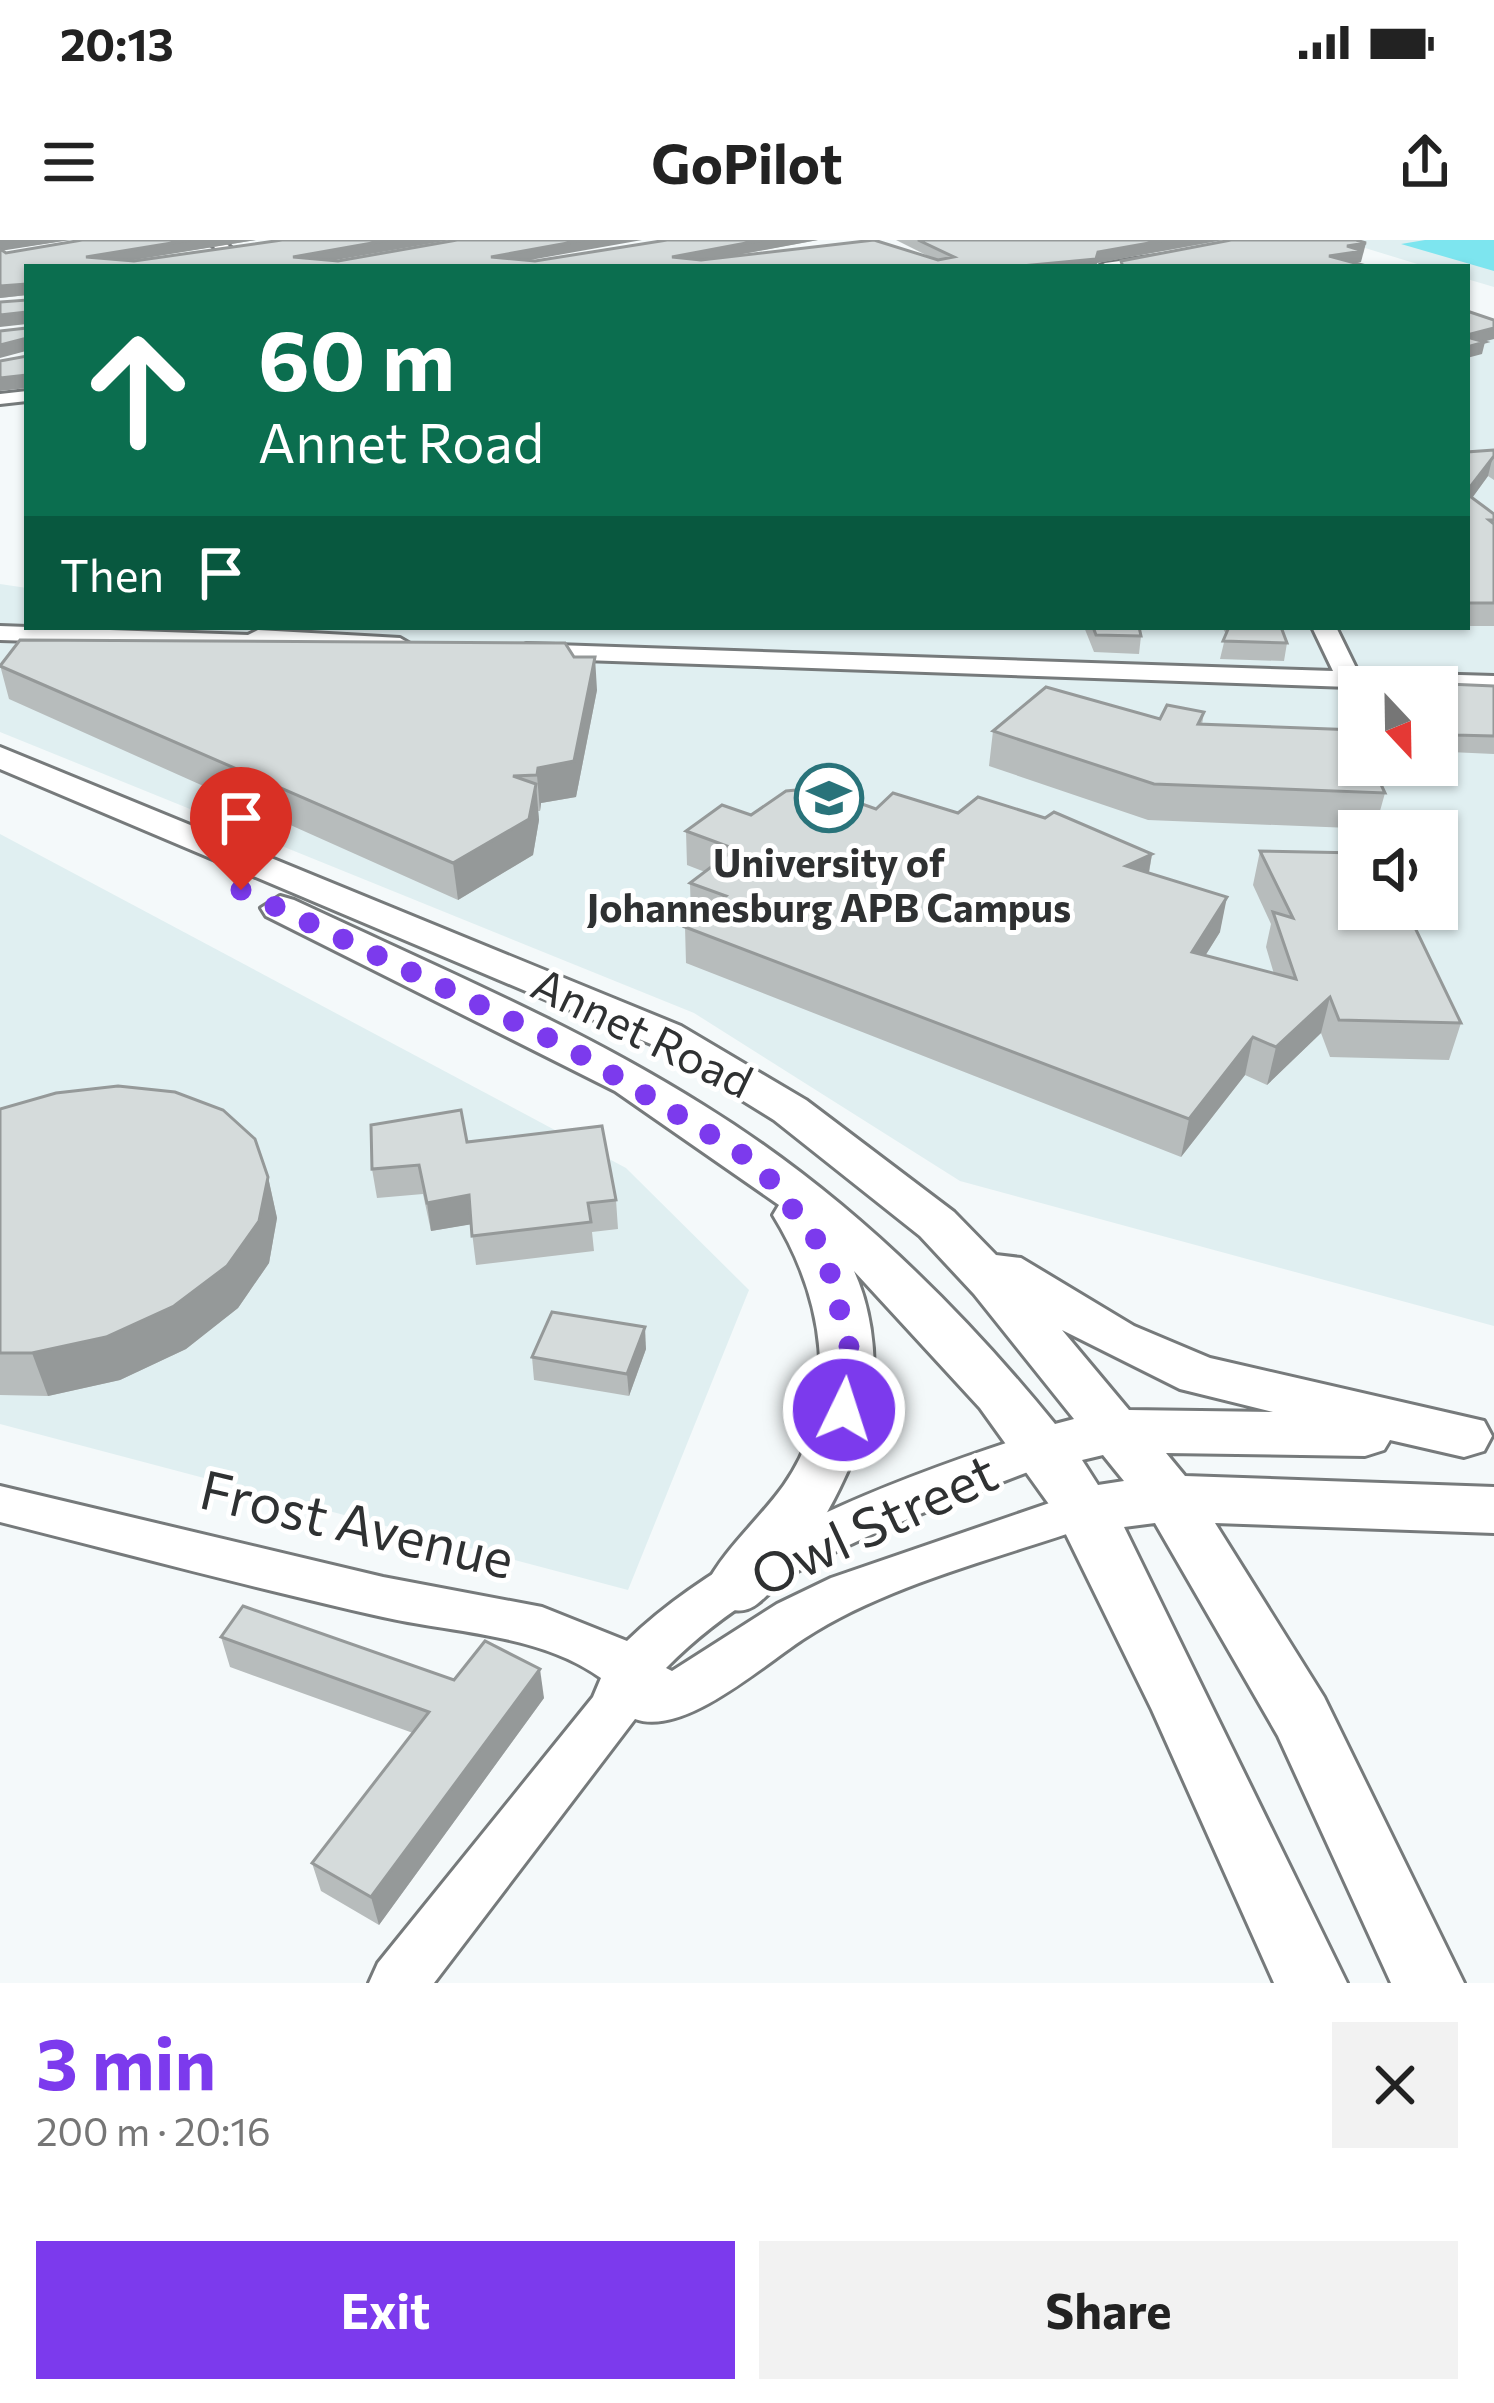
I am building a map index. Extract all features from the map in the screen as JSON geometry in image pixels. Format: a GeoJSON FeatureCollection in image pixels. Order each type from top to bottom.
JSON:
{"type":"FeatureCollection","features":[{"type":"Feature","properties":{"kind":"main road","name":"Annet Road"},"geometry":{"type":"LineString","coordinates":[[0,757],[666,1035],[806,1121],[937,1224],[992,1281],[1170,1498],[1301,1717],[1429,1983]]}},
{"type":"Feature","properties":{"kind":"main road","name":"Annet Road"},"geometry":{"type":"LineString","coordinates":[[0,787],[160,852],[571,1049],[758,1164],[889,1277],[1043,1448],[1083,1510],[1220,1782],[1311,1983]]}},
{"type":"Feature","properties":{"kind":"main road"},"geometry":{"type":"LineString","coordinates":[[736,1587],[810,1492],[830,1452],[844,1410],[849,1346],[824,1250],[758,1164]]}},
{"type":"Feature","properties":{"kind":"main road"},"geometry":{"type":"LineString","coordinates":[[937,1224],[1064,1311],[1199,1375],[1479,1437]]}},
{"type":"Feature","properties":{"kind":"main road"},"geometry":{"type":"LineString","coordinates":[[1043,1448],[1117,1430],[1479,1437]]}},
{"type":"Feature","properties":{"kind":"main road"},"geometry":{"type":"LineString","coordinates":[[1083,1510],[1170,1498],[1494,1510]]}},
{"type":"Feature","properties":{"kind":"street"},"geometry":{"type":"LineString","coordinates":[[210,247],[250,248]]}},
{"type":"Feature","properties":{"kind":"street"},"geometry":{"type":"LineString","coordinates":[[228,251],[243,264]]}},
{"type":"Feature","properties":{"kind":"street"},"geometry":{"type":"LineString","coordinates":[[1123,264],[1185,254]]}},
{"type":"Feature","properties":{"kind":"street"},"geometry":{"type":"LineString","coordinates":[[0,630],[424,646]]}},
{"type":"Feature","properties":{"kind":"street"},"geometry":{"type":"LineString","coordinates":[[332,630],[424,646]]}},
{"type":"Feature","properties":{"kind":"street"},"geometry":{"type":"LineString","coordinates":[[379,630],[424,646]]}},
{"type":"Feature","properties":{"kind":"street"},"geometry":{"type":"LineString","coordinates":[[1325,630],[1343,666]]}},
{"type":"Feature","properties":{"kind":"street"},"geometry":{"type":"LineString","coordinates":[[492,650],[1338,680]]}},
{"type":"Feature","properties":{"kind":"street"},"geometry":{"type":"LineString","coordinates":[[1458,683],[1494,684]]}},
{"type":"Feature","properties":{"kind":"street","name":"Owl Street"},"geometry":{"type":"LineString","coordinates":[[398,1983],[638,1694],[736,1587],[852,1523],[1043,1448]]}},
{"type":"Feature","properties":{"kind":"street","name":"Frost Avenue"},"geometry":{"type":"LineString","coordinates":[[0,1504],[383,1598],[542,1628],[595,1646],[638,1694]]}},
{"type":"Feature","properties":{"kind":"street","name":"Owl Street"},"geometry":{"type":"LineString","coordinates":[[638,1694],[848,1592],[1083,1510]]}},
{"type":"Feature","properties":{"kind":"shaded area"},"geometry":{"type":"Polygon","coordinates":[[[1339,240],[1494,240],[1494,287],[1470,280],[1470,264],[1417,264],[1339,240]]]}},
{"type":"Feature","properties":{"kind":"shaded area"},"geometry":{"type":"Polygon","coordinates":[[[1494,240],[1494,271],[1470,264],[1401,244],[1494,240]]]}},
{"type":"Feature","properties":{"kind":"shaded area","name":"University of Johannesburg APB Campus"},"geometry":{"type":"Polygon","coordinates":[[[1470,323],[1494,323],[1494,1326],[960,1181],[694,1013],[0,732],[0,584],[24,588],[24,630],[1470,630],[1470,323]]]}},
{"type":"Feature","properties":{"kind":"shaded area"},"geometry":{"type":"Polygon","coordinates":[[[0,834],[626,1168],[749,1290],[628,1590],[0,1424],[0,834]]]}},
{"type":"Feature","properties":{"kind":"building"},"geometry":{"type":"Polygon","coordinates":[[[82,240],[190,240],[86,257],[134,261],[282,240],[389,240],[293,257],[338,261],[457,240],[584,240],[491,257],[535,261],[667,240],[762,240],[672,257],[701,260],[874,240],[938,260],[954,257],[918,240],[1166,240],[1098,252],[1096,259],[1044,264],[24,264],[24,284],[0,286],[0,249],[6,253],[82,240]]]}},
{"type":"Feature","properties":{"kind":"building"},"geometry":{"type":"Polygon","coordinates":[[[1231,240],[1366,243],[1347,246],[1363,251],[1329,256],[1359,264],[1121,261],[1231,240]]]}},
{"type":"Feature","properties":{"kind":"building"},"geometry":{"type":"Polygon","coordinates":[[[24,300],[24,312],[0,315],[0,302],[24,300]]]}},
{"type":"Feature","properties":{"kind":"building"},"geometry":{"type":"Polygon","coordinates":[[[1470,312],[1494,320],[1494,328],[1470,334],[1470,312]]]}},
{"type":"Feature","properties":{"kind":"building"},"geometry":{"type":"Polygon","coordinates":[[[24,328],[24,343],[23,339],[0,345],[0,331],[24,328]]]}},
{"type":"Feature","properties":{"kind":"building"},"geometry":{"type":"Polygon","coordinates":[[[24,357],[24,375],[0,378],[0,361],[24,357]]]}},
{"type":"Feature","properties":{"kind":"building"},"geometry":{"type":"Polygon","coordinates":[[[1494,450],[1470,487],[1470,452],[1494,450]]]}},
{"type":"Feature","properties":{"kind":"building"},"geometry":{"type":"Polygon","coordinates":[[[1470,496],[1494,514],[1494,520],[1489,520],[1494,524],[1494,603],[1470,603],[1470,496]]]}},
{"type":"Feature","properties":{"kind":"building"},"geometry":{"type":"Polygon","coordinates":[[[1094,630],[1140,630],[1141,636],[1096,635],[1094,630]]]}},
{"type":"Feature","properties":{"kind":"building"},"geometry":{"type":"Polygon","coordinates":[[[1228,630],[1282,630],[1287,643],[1223,641],[1228,630]]]}},
{"type":"Feature","properties":{"kind":"building"},"geometry":{"type":"Polygon","coordinates":[[[20,640],[565,643],[574,657],[595,657],[574,761],[538,768],[537,775],[513,776],[536,784],[529,819],[453,863],[0,666],[20,640]]]}},
{"type":"Feature","properties":{"kind":"building"},"geometry":{"type":"Polygon","coordinates":[[[1458,684],[1494,686],[1494,736],[1458,735],[1458,684]]]}},
{"type":"Feature","properties":{"kind":"building"},"geometry":{"type":"Polygon","coordinates":[[[1046,687],[1160,719],[1167,705],[1204,712],[1198,724],[1338,729],[1338,786],[1382,786],[1385,793],[1154,784],[993,731],[1046,687]]]}},
{"type":"Feature","properties":{"kind":"building"},"geometry":{"type":"Polygon","coordinates":[[[817,788],[876,809],[893,793],[958,813],[978,797],[1045,818],[1054,812],[1152,854],[1126,866],[1227,897],[1192,952],[1296,979],[1273,912],[1293,918],[1260,851],[1338,853],[1338,930],[1416,930],[1461,1023],[1339,1020],[1330,997],[1276,1047],[1253,1037],[1189,1119],[685,927],[726,896],[690,883],[735,849],[686,831],[722,805],[751,815],[786,791],[817,788]]]}},
{"type":"Feature","properties":{"kind":"building"},"geometry":{"type":"Polygon","coordinates":[[[118,1086],[175,1092],[223,1110],[255,1139],[268,1177],[259,1221],[227,1266],[174,1306],[106,1337],[32,1353],[0,1353],[0,1109],[56,1093],[118,1086]]]}},
{"type":"Feature","properties":{"kind":"building"},"geometry":{"type":"Polygon","coordinates":[[[461,1110],[467,1142],[602,1126],[616,1200],[588,1203],[591,1222],[472,1236],[469,1195],[427,1203],[419,1165],[372,1169],[371,1125],[461,1110]]]}},
{"type":"Feature","properties":{"kind":"building"},"geometry":{"type":"Polygon","coordinates":[[[552,1312],[645,1327],[627,1374],[532,1357],[552,1312]]]}},
{"type":"Feature","properties":{"kind":"building"},"geometry":{"type":"Polygon","coordinates":[[[243,1606],[454,1680],[485,1641],[540,1669],[371,1897],[312,1863],[429,1712],[221,1637],[243,1606]]]}},
{"type":"Feature","properties":{"kind":"place","name":"University of Johannesburg APB Campus"},"geometry":{"type":"Point","coordinates":[829,798]}},
{"type":"Feature","properties":{"kind":"route"},"geometry":{"type":"LineString","coordinates":[[241,890],[571,1049],[634,1083],[758,1164],[824,1250],[849,1346],[844,1410]]}}]}
